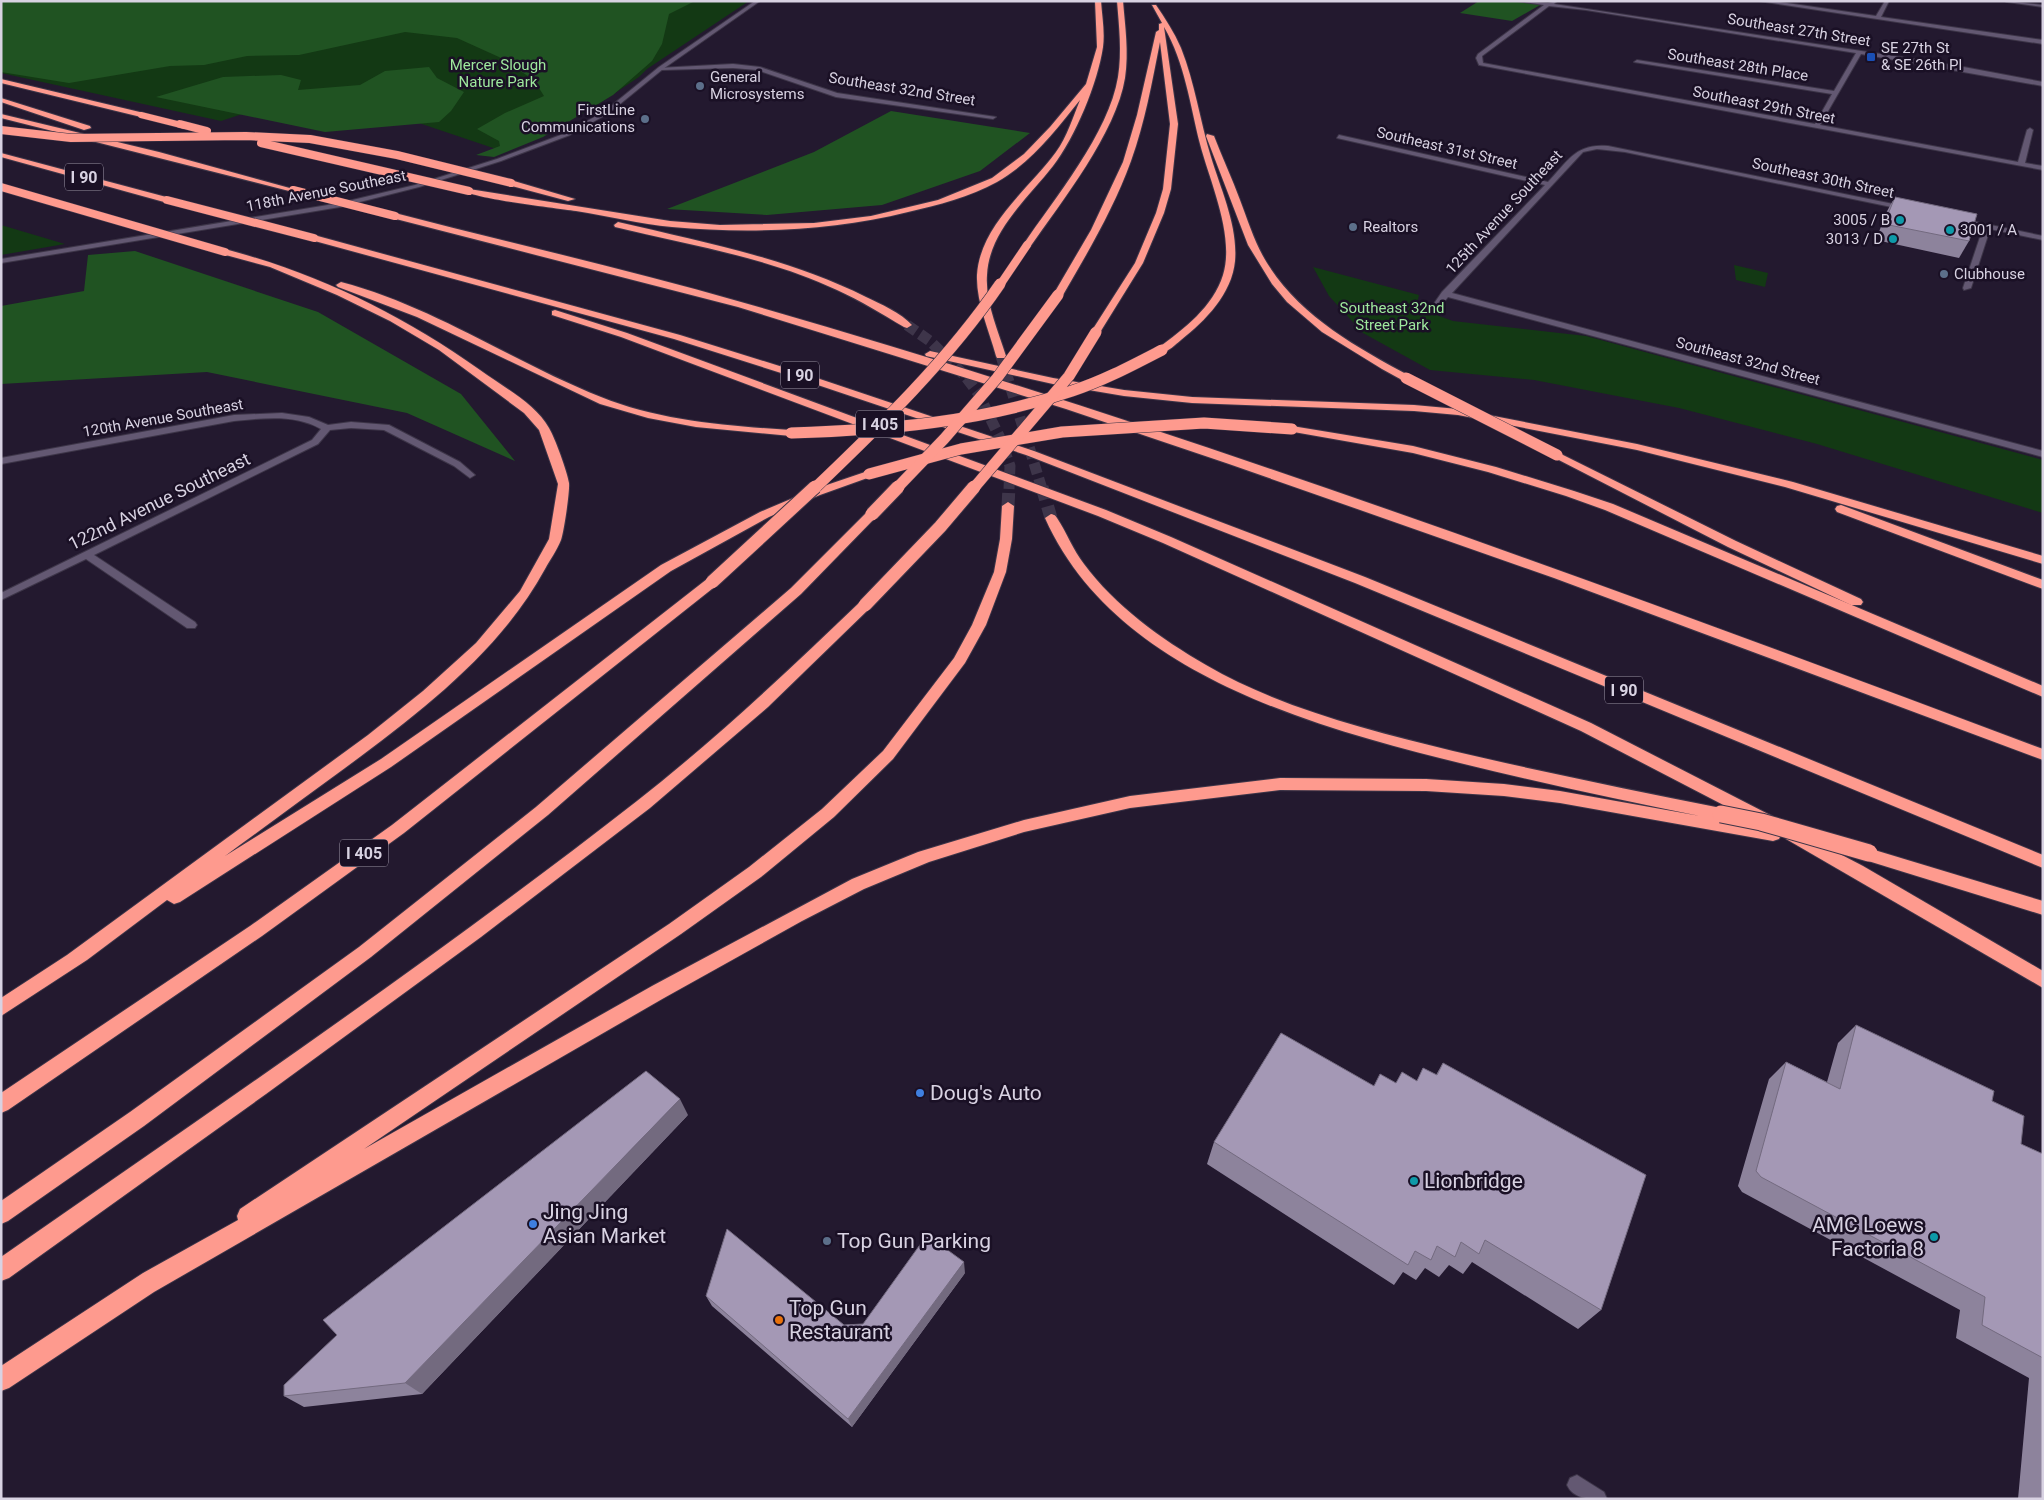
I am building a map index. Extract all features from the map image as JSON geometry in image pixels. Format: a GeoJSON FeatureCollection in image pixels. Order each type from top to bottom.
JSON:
{"type":"FeatureCollection","features":[{"type":"Feature","properties":{"kind":"highway"},"geometry":{"type":"LineString","coordinates":[[1001,356],[983,288],[982,273],[988,254],[1003,222],[1062,148],[1089,85],[1100,48],[1098,1]]}},
{"type":"Feature","properties":{"kind":"highway","name":"I 405"},"geometry":{"type":"LineString","coordinates":[[1,1104],[256,931],[398,829],[712,582],[822,481],[929,372],[967,329],[996,292],[1081,166],[1119,88],[1124,49],[1120,1]]}},
{"type":"Feature","properties":{"kind":"highway"},"geometry":{"type":"LineString","coordinates":[[1,1270],[259,1088],[475,932],[636,810],[763,703],[865,605],[940,528],[1069,376],[1139,263],[1160,214],[1167,188],[1174,124],[1161,24],[1154,4]]}},
{"type":"Feature","properties":{"kind":"highway"},"geometry":{"type":"LineString","coordinates":[[1,188],[367,293],[400,306],[605,402],[645,413],[704,424],[764,432],[791,433],[900,429],[973,418],[1072,392],[1131,368],[1162,350],[1201,318],[1213,303],[1229,272],[1227,226],[1204,144],[1194,99],[1177,46],[1154,4]]}},
{"type":"Feature","properties":{"kind":"highway"},"geometry":{"type":"LineString","coordinates":[[1,1214],[138,1119],[365,952],[542,811],[796,591],[872,514],[944,438],[996,378],[1058,295],[1088,245],[1123,171],[1141,116],[1161,24]]}},
{"type":"Feature","properties":{"kind":"highway"},"geometry":{"type":"LineString","coordinates":[[1,81],[469,191],[670,224],[720,228],[814,226],[871,219],[924,207],[970,192],[995,180],[1013,168],[1053,129],[1089,85]]}},
{"type":"Feature","properties":{"kind":"highway"},"geometry":{"type":"LineString","coordinates":[[1194,99],[1233,189],[1250,240],[1262,264],[1282,291],[1334,336],[1406,378],[1785,570],[2043,684]]}},
{"type":"Feature","properties":{"kind":"highway"},"geometry":{"type":"LineString","coordinates":[[1,100],[136,143],[156,154]]}},
{"type":"Feature","properties":{"kind":"highway"},"geometry":{"type":"LineString","coordinates":[[50,102],[141,115]]}},
{"type":"Feature","properties":{"kind":"highway","name":"I 90"},"geometry":{"type":"LineString","coordinates":[[1,116],[678,288],[821,329],[1069,406],[1511,556],[2043,755]]}},
{"type":"Feature","properties":{"kind":"highway"},"geometry":{"type":"LineString","coordinates":[[1,130],[81,139],[234,135],[309,139],[364,147],[622,212],[720,228]]}},
{"type":"Feature","properties":{"kind":"highway","name":"I 90"},"geometry":{"type":"LineString","coordinates":[[1,155],[387,257],[677,337],[801,376],[1111,483],[1360,580],[2043,862]]}},
{"type":"Feature","properties":{"kind":"highway"},"geometry":{"type":"LineString","coordinates":[[1,163],[167,200]]}},
{"type":"Feature","properties":{"kind":"highway"},"geometry":{"type":"LineString","coordinates":[[496,196],[789,267],[853,293],[907,325]]}},
{"type":"Feature","properties":{"kind":"highway"},"geometry":{"type":"LineString","coordinates":[[387,257],[624,335],[1102,512],[1167,540],[1586,727],[1726,799],[1857,871],[2043,980]]}},
{"type":"Feature","properties":{"kind":"highway"},"geometry":{"type":"LineString","coordinates":[[74,960],[354,752],[425,698],[466,663],[502,625],[524,596],[552,544],[560,518],[564,492],[559,461],[544,427],[523,406],[413,329],[348,296],[267,264]]}},
{"type":"Feature","properties":{"kind":"highway"},"geometry":{"type":"LineString","coordinates":[[821,329],[1052,381],[1124,393],[1192,400],[1404,408],[1458,412],[1610,442],[1789,484],[2043,560]]}},
{"type":"Feature","properties":{"kind":"highway"},"geometry":{"type":"LineString","coordinates":[[1,1008],[386,763],[666,568],[711,541],[780,507],[845,480],[961,449],[1062,432],[1204,423],[1292,430],[1335,435],[1407,448],[1494,469],[1554,487],[1617,511],[2043,692]]}},
{"type":"Feature","properties":{"kind":"highway"},"geometry":{"type":"LineString","coordinates":[[1696,462],[1821,501],[2043,585]]}},
{"type":"Feature","properties":{"kind":"highway"},"geometry":{"type":"LineString","coordinates":[[1,1380],[675,929],[755,872],[828,813],[888,755],[960,660],[979,625],[1000,572],[1006,539],[1008,506]]}},
{"type":"Feature","properties":{"kind":"highway"},"geometry":{"type":"LineString","coordinates":[[1051,518],[1058,535],[1074,562],[1104,596],[1136,625],[1171,651],[1210,675],[1250,694],[1299,713],[1370,736],[1869,853],[2043,908]]}},
{"type":"Feature","properties":{"kind":"highway"},"geometry":{"type":"LineString","coordinates":[[143,1286],[650,997],[796,916],[858,884],[924,857],[1024,826],[1130,802],[1280,784],[1426,785],[1504,790],[1722,820]]}},
{"type":"Feature","properties":{"kind":"street","name":"118th Avenue Southeast"},"geometry":{"type":"LineString","coordinates":[[1,261],[309,211],[417,186],[499,160],[568,134],[607,112],[661,68],[758,1]]}},
{"type":"Feature","properties":{"kind":"street","name":"Southeast 27th Street"},"geometry":{"type":"LineString","coordinates":[[1519,1],[1552,3],[2043,84]]}},
{"type":"Feature","properties":{"kind":"street"},"geometry":{"type":"LineString","coordinates":[[1761,1],[2043,42]]}},
{"type":"Feature","properties":{"kind":"street"},"geometry":{"type":"LineString","coordinates":[[1878,18],[1887,1]]}},
{"type":"Feature","properties":{"kind":"street"},"geometry":{"type":"LineString","coordinates":[[2007,1],[2043,6]]}},
{"type":"Feature","properties":{"kind":"street","name":"Southeast 29th Street"},"geometry":{"type":"LineString","coordinates":[[1552,3],[1480,55],[1481,64],[1816,128],[2043,168]]}},
{"type":"Feature","properties":{"kind":"street"},"geometry":{"type":"LineString","coordinates":[[1816,128],[1858,52]]}},
{"type":"Feature","properties":{"kind":"street","name":"Southeast 28th Place"},"geometry":{"type":"LineString","coordinates":[[1637,62],[1835,93]]}},
{"type":"Feature","properties":{"kind":"street","name":"Southeast 32nd Street"},"geometry":{"type":"LineString","coordinates":[[661,68],[733,66],[758,68],[836,95],[992,117]]}},
{"type":"Feature","properties":{"kind":"street"},"geometry":{"type":"LineString","coordinates":[[2021,164],[2030,130]]}},
{"type":"Feature","properties":{"kind":"street","name":"Southeast 31st Street"},"geometry":{"type":"LineString","coordinates":[[1339,137],[1549,184]]}},
{"type":"Feature","properties":{"kind":"street","name":"125th Avenue Southeast"},"geometry":{"type":"LineString","coordinates":[[1438,305],[1445,294],[1581,151],[1597,147]]}},
{"type":"Feature","properties":{"kind":"street","name":"Southeast 30th Street"},"geometry":{"type":"LineString","coordinates":[[1597,147],[1625,150],[1917,211]]}},
{"type":"Feature","properties":{"kind":"street"},"geometry":{"type":"LineString","coordinates":[[1951,218],[2043,238]]}},
{"type":"Feature","properties":{"kind":"street"},"geometry":{"type":"LineString","coordinates":[[1967,288],[1987,226]]}},
{"type":"Feature","properties":{"kind":"street","name":"Southeast 32nd Street"},"geometry":{"type":"LineString","coordinates":[[1445,294],[2043,454]]}},
{"type":"Feature","properties":{"kind":"street","name":"120th Avenue Southeast"},"geometry":{"type":"LineString","coordinates":[[1,461],[234,418],[265,416],[298,417],[318,422],[327,428]]}},
{"type":"Feature","properties":{"kind":"street"},"geometry":{"type":"LineString","coordinates":[[327,428],[351,425],[386,427],[457,464],[470,475]]}},
{"type":"Feature","properties":{"kind":"street","name":"122nd Avenue Southeast"},"geometry":{"type":"LineString","coordinates":[[1,597],[315,442],[327,428]]}},
{"type":"Feature","properties":{"kind":"street"},"geometry":{"type":"LineString","coordinates":[[87,555],[191,624]]}},
{"type":"Feature","properties":{"kind":"street"},"geometry":{"type":"LineString","coordinates":[[1577,1485],[1597,1499]]}},
{"type":"Feature","properties":{"kind":"green space","name":"Mercer Slough Nature Park"},"geometry":{"type":"Polygon","coordinates":[[[1,1],[749,1],[594,107],[549,132],[499,150],[318,89],[221,121],[1,73],[1,1]]]}},
{"type":"Feature","properties":{"kind":"green space","name":"Mercer Slough Nature Park"},"geometry":{"type":"Polygon","coordinates":[[[1,1],[695,1],[669,14],[662,44],[652,61],[613,95],[543,137],[494,157],[476,155],[500,146],[499,141],[477,129],[505,113],[544,96],[534,80],[499,57],[457,38],[405,32],[299,55],[247,56],[204,65],[170,66],[69,83],[1,72],[1,1]]]}},
{"type":"Feature","properties":{"kind":"green space"},"geometry":{"type":"Polygon","coordinates":[[[1479,1],[1547,1],[1512,21],[1460,13],[1479,1]]]}},
{"type":"Feature","properties":{"kind":"green space"},"geometry":{"type":"Polygon","coordinates":[[[429,67],[437,78],[464,92],[451,111],[439,122],[325,132],[156,97],[223,77],[281,75],[301,80],[298,90],[360,85],[385,71],[429,67]]]}},
{"type":"Feature","properties":{"kind":"green space"},"geometry":{"type":"Polygon","coordinates":[[[891,111],[1030,133],[980,171],[882,205],[767,215],[667,209],[814,152],[891,111]]]}},
{"type":"Feature","properties":{"kind":"green space"},"geometry":{"type":"Polygon","coordinates":[[[1,225],[65,244],[1,255],[1,225]]]}},
{"type":"Feature","properties":{"kind":"green space"},"geometry":{"type":"Polygon","coordinates":[[[135,251],[318,312],[461,394],[515,461],[407,413],[207,372],[1,384],[1,306],[84,291],[88,255],[135,251]]]}},
{"type":"Feature","properties":{"kind":"green space"},"geometry":{"type":"Polygon","coordinates":[[[1734,265],[1768,273],[1765,287],[1736,280],[1734,265]]]}},
{"type":"Feature","properties":{"kind":"green space","name":"Southeast 32nd Street Park"},"geometry":{"type":"Polygon","coordinates":[[[1313,267],[1419,295],[1417,304],[1425,311],[1453,321],[1586,336],[2043,460],[2043,513],[1817,444],[1679,408],[1534,380],[1430,370],[1363,333],[1329,296],[1313,267]]]}},
{"type":"Feature","properties":{"kind":"building"},"geometry":{"type":"Polygon","coordinates":[[[1895,197],[1977,214],[1969,241],[1884,224],[1895,197]]]}},
{"type":"Feature","properties":{"kind":"building","name":"AMC Loews Factoria 8"},"geometry":{"type":"Polygon","coordinates":[[[1856,1025],[1994,1091],[1992,1101],[2024,1116],[2021,1144],[2043,1154],[2043,1358],[1982,1325],[1985,1297],[1761,1177],[1756,1171],[1786,1062],[1840,1089],[1856,1025]]]}},
{"type":"Feature","properties":{"kind":"building","name":"Lionbridge"},"geometry":{"type":"Polygon","coordinates":[[[1281,1033],[1374,1086],[1380,1074],[1396,1083],[1402,1072],[1417,1081],[1423,1068],[1437,1075],[1443,1063],[1646,1175],[1601,1310],[1485,1240],[1479,1254],[1461,1242],[1455,1257],[1437,1246],[1431,1260],[1415,1251],[1408,1265],[1214,1142],[1281,1033]]]}},
{"type":"Feature","properties":{"kind":"building","name":"Jing Jing Asian Market"},"geometry":{"type":"Polygon","coordinates":[[[646,1071],[680,1099],[405,1383],[284,1396],[284,1385],[337,1335],[323,1320],[646,1071]]]}},
{"type":"Feature","properties":{"kind":"building","name":"Top Gun Restaurant"},"geometry":{"type":"Polygon","coordinates":[[[727,1229],[844,1325],[863,1324],[927,1235],[964,1262],[848,1419],[706,1296],[727,1229]]]}},
{"type":"Feature","properties":{"kind":"tunnel"},"geometry":{"type":"LineString","coordinates":[[907,325],[930,341],[965,376],[978,393],[1000,438],[1010,466],[1009,489]]}},
{"type":"Feature","properties":{"kind":"tunnel"},"geometry":{"type":"LineString","coordinates":[[1001,356],[1042,489]]}},
{"type":"Feature","properties":{"kind":"tunnel"},"geometry":{"type":"LineString","coordinates":[[1008,506],[1009,487]]}},
{"type":"Feature","properties":{"kind":"tunnel"},"geometry":{"type":"LineString","coordinates":[[1042,487],[1051,518]]}},
{"type":"Feature","properties":{"kind":"place","name":"SE 27th St & SE 26th Pl"},"geometry":{"type":"Point","coordinates":[1871,57]}},
{"type":"Feature","properties":{"kind":"place","name":"General Microsystems"},"geometry":{"type":"Point","coordinates":[700,86]}},
{"type":"Feature","properties":{"kind":"place","name":"FirstLine Communications"},"geometry":{"type":"Point","coordinates":[645,119]}},
{"type":"Feature","properties":{"kind":"place","name":"3005 / B"},"geometry":{"type":"Point","coordinates":[1900,220]}},
{"type":"Feature","properties":{"kind":"place","name":"Realtors"},"geometry":{"type":"Point","coordinates":[1353,227]}},
{"type":"Feature","properties":{"kind":"place","name":"3001 / A"},"geometry":{"type":"Point","coordinates":[1950,230]}},
{"type":"Feature","properties":{"kind":"place","name":"3013 / D"},"geometry":{"type":"Point","coordinates":[1893,239]}},
{"type":"Feature","properties":{"kind":"place","name":"Clubhouse"},"geometry":{"type":"Point","coordinates":[1944,274]}},
{"type":"Feature","properties":{"kind":"place","name":"Doug's Auto"},"geometry":{"type":"Point","coordinates":[920,1093]}},
{"type":"Feature","properties":{"kind":"place","name":"Lionbridge"},"geometry":{"type":"Point","coordinates":[1414,1181]}},
{"type":"Feature","properties":{"kind":"place","name":"Jing Jing Asian Market"},"geometry":{"type":"Point","coordinates":[533,1224]}},
{"type":"Feature","properties":{"kind":"place","name":"AMC Loews Factoria 8"},"geometry":{"type":"Point","coordinates":[1934,1237]}},
{"type":"Feature","properties":{"kind":"place","name":"Top Gun Parking"},"geometry":{"type":"Point","coordinates":[827,1241]}},
{"type":"Feature","properties":{"kind":"place","name":"Top Gun Restaurant"},"geometry":{"type":"Point","coordinates":[779,1320]}}]}
